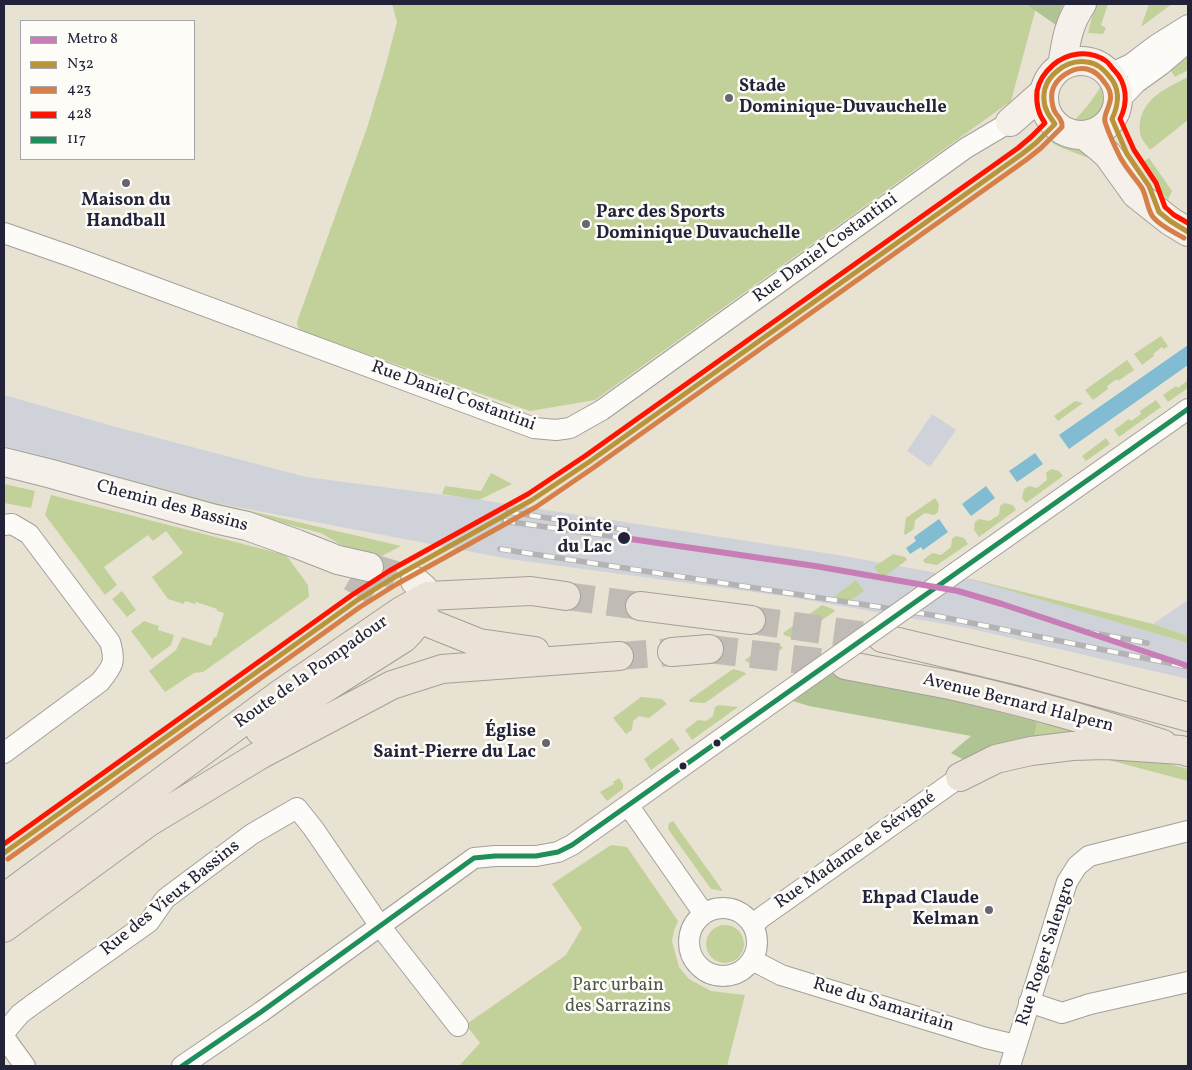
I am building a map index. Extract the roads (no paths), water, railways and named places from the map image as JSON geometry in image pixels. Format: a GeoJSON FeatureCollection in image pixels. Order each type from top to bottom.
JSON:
{"type":"FeatureCollection","features":[{"type":"Feature","properties":{"kind":"main road"},"geometry":{"type":"LineString","coordinates":[[410,601],[531,591],[566,596]]}},
{"type":"Feature","properties":{"kind":"main road"},"geometry":{"type":"LineString","coordinates":[[410,601],[479,643],[584,658]]}},
{"type":"Feature","properties":{"kind":"main road"},"geometry":{"type":"LineString","coordinates":[[62,885],[72,863],[289,711],[404,638],[414,628],[410,601]]}},
{"type":"Feature","properties":{"kind":"main road","name":"Route de la Pompadour"},"geometry":{"type":"LineString","coordinates":[[4,898],[280,694],[410,601]]}},
{"type":"Feature","properties":{"kind":"main road"},"geometry":{"type":"LineString","coordinates":[[640,606],[751,620]]}},
{"type":"Feature","properties":{"kind":"main road","name":"Avenue Bernard Halpern"},"geometry":{"type":"LineString","coordinates":[[882,638],[1024,672],[1185,716]]}},
{"type":"Feature","properties":{"kind":"main road"},"geometry":{"type":"LineString","coordinates":[[672,652],[710,649]]}},
{"type":"Feature","properties":{"kind":"main road"},"geometry":{"type":"LineString","coordinates":[[4,928],[149,822],[260,755],[392,685],[442,669],[619,656]]}},
{"type":"Feature","properties":{"kind":"main road","name":"Avenue Bernard Halpern"},"geometry":{"type":"LineString","coordinates":[[845,665],[950,685],[1040,707],[1115,728],[1184,751]]}},
{"type":"Feature","properties":{"kind":"main road"},"geometry":{"type":"LineString","coordinates":[[960,777],[996,759],[1032,751],[1072,746],[1107,745],[1184,751]]}},
{"type":"Feature","properties":{"kind":"street"},"geometry":{"type":"LineString","coordinates":[[1062,66],[1067,34],[1075,14],[1084,4]]}},
{"type":"Feature","properties":{"kind":"street"},"geometry":{"type":"LineString","coordinates":[[1084,4],[1082,36],[1101,68],[1116,84],[1118,96],[1115,110],[1128,154],[1149,186],[1159,212]]}},
{"type":"Feature","properties":{"kind":"street"},"geometry":{"type":"LineString","coordinates":[[1188,25],[1156,45],[1131,64],[1101,68],[1088,62],[1076,61],[1062,66],[1048,80],[1046,103],[1055,124],[1063,131],[1084,135],[1104,127],[1136,83],[1188,42]]}},
{"type":"Feature","properties":{"kind":"street","name":"Rue Daniel Costantini"},"geometry":{"type":"LineString","coordinates":[[4,233],[534,428],[556,430],[570,428],[602,410],[966,148],[1046,103]]}},
{"type":"Feature","properties":{"kind":"street"},"geometry":{"type":"LineString","coordinates":[[1084,135],[1108,155],[1136,194],[1170,221],[1188,232]]}},
{"type":"Feature","properties":{"kind":"street"},"geometry":{"type":"LineString","coordinates":[[182,1066],[261,1012],[474,858],[536,856],[558,852],[572,845],[1188,408]]}},
{"type":"Feature","properties":{"kind":"street","name":"Chemin des Bassins"},"geometry":{"type":"LineString","coordinates":[[4,462],[214,519],[247,526],[297,544],[353,568]]}},
{"type":"Feature","properties":{"kind":"street"},"geometry":{"type":"LineString","coordinates":[[4,525],[12,524],[28,534],[110,642],[113,653],[111,669],[100,682],[4,753]]}},
{"type":"Feature","properties":{"kind":"street","name":"Rue Madame de Sévigné"},"geometry":{"type":"LineString","coordinates":[[753,925],[960,777]]}},
{"type":"Feature","properties":{"kind":"street"},"geometry":{"type":"LineString","coordinates":[[628,805],[704,914]]}},
{"type":"Feature","properties":{"kind":"street","name":"Rue des Vieux Bassins"},"geometry":{"type":"LineString","coordinates":[[4,1033],[20,1014],[149,922],[170,895],[252,834],[297,808],[313,828],[380,926]]}},
{"type":"Feature","properties":{"kind":"street","name":"Rue Roger Salengro"},"geometry":{"type":"LineString","coordinates":[[1010,1066],[1066,882],[1077,866],[1089,856],[1188,830]]}},
{"type":"Feature","properties":{"kind":"street"},"geometry":{"type":"LineString","coordinates":[[725,908],[736,911],[746,917],[753,925],[757,937],[757,949],[746,968],[736,974],[725,977],[714,976],[704,971],[690,953],[690,932],[704,914],[714,909],[725,908]]}},
{"type":"Feature","properties":{"kind":"street"},"geometry":{"type":"LineString","coordinates":[[380,926],[458,1026]]}},
{"type":"Feature","properties":{"kind":"street","name":"Rue du Samaritain"},"geometry":{"type":"LineString","coordinates":[[752,960],[781,975],[986,1038],[1016,1045]]}},
{"type":"Feature","properties":{"kind":"street"},"geometry":{"type":"LineString","coordinates":[[1029,1002],[1062,1013],[1090,1004],[1188,982]]}},
{"type":"Feature","properties":{"kind":"street"},"geometry":{"type":"LineString","coordinates":[[4,1037],[25,1066]]}},
{"type":"Feature","properties":{"kind":"water"},"geometry":{"type":"Polygon","coordinates":[[[1188,345],[1188,365],[1069,449],[1059,435],[1188,345]]]}},
{"type":"Feature","properties":{"kind":"water"},"geometry":{"type":"Polygon","coordinates":[[[1035,453],[1043,464],[1017,482],[1009,471],[1035,453]]]}},
{"type":"Feature","properties":{"kind":"water"},"geometry":{"type":"Polygon","coordinates":[[[986,486],[995,498],[971,516],[962,504],[986,486]]]}},
{"type":"Feature","properties":{"kind":"water"},"geometry":{"type":"Polygon","coordinates":[[[939,519],[948,532],[923,550],[921,547],[910,554],[906,548],[916,541],[914,537],[939,519]]]}},
{"type":"Feature","properties":{"kind":"tunnel"},"geometry":{"type":"LineString","coordinates":[[369,567],[415,581]]}},
{"type":"Feature","properties":{"kind":"tunnel"},"geometry":{"type":"LineString","coordinates":[[351,577],[387,598]]}},
{"type":"Feature","properties":{"kind":"tunnel"},"geometry":{"type":"LineString","coordinates":[[566,596],[640,606]]}},
{"type":"Feature","properties":{"kind":"tunnel"},"geometry":{"type":"LineString","coordinates":[[751,620],[882,638]]}},
{"type":"Feature","properties":{"kind":"tunnel"},"geometry":{"type":"LineString","coordinates":[[709,649],[845,665]]}},
{"type":"Feature","properties":{"kind":"tunnel"},"geometry":{"type":"LineString","coordinates":[[619,656],[672,652]]}},
{"type":"Feature","properties":{"kind":"railway"},"geometry":{"type":"LineString","coordinates":[[508,512],[627,530]]}},
{"type":"Feature","properties":{"kind":"railway"},"geometry":{"type":"LineString","coordinates":[[504,521],[624,538]]}},
{"type":"Feature","properties":{"kind":"railway"},"geometry":{"type":"LineString","coordinates":[[500,549],[932,615],[1188,667]]}},
{"type":"Feature","properties":{"kind":"railway"},"geometry":{"type":"LineString","coordinates":[[1088,632],[1147,643]]}},
{"type":"Feature","properties":{"kind":"metro line","name":"8"},"geometry":{"type":"LineString","coordinates":[[624,538],[815,566],[958,591],[1188,666]]}},
{"type":"Feature","properties":{"kind":"place","name":"Stade Dominique-Duvauchelle"},"geometry":{"type":"Point","coordinates":[729,98]}},
{"type":"Feature","properties":{"kind":"place","name":"Maison du Handball"},"geometry":{"type":"Point","coordinates":[126,183]}},
{"type":"Feature","properties":{"kind":"place","name":"Parc des Sports Dominique Duvauchelle"},"geometry":{"type":"Point","coordinates":[586,224]}},
{"type":"Feature","properties":{"kind":"place","name":"Pointe du Lac"},"geometry":{"type":"Point","coordinates":[624,538]}},
{"type":"Feature","properties":{"kind":"place","name":"Église Saint-Pierre du Lac"},"geometry":{"type":"Point","coordinates":[546,743]}},
{"type":"Feature","properties":{"kind":"place","name":"Ehpad Claude Kelman"},"geometry":{"type":"Point","coordinates":[989,910]}},
{"type":"Feature","properties":{"kind":"park label","name":"Parc urbain des Sarrazins"},"geometry":{"type":"Point","coordinates":[618,998]}}]}
